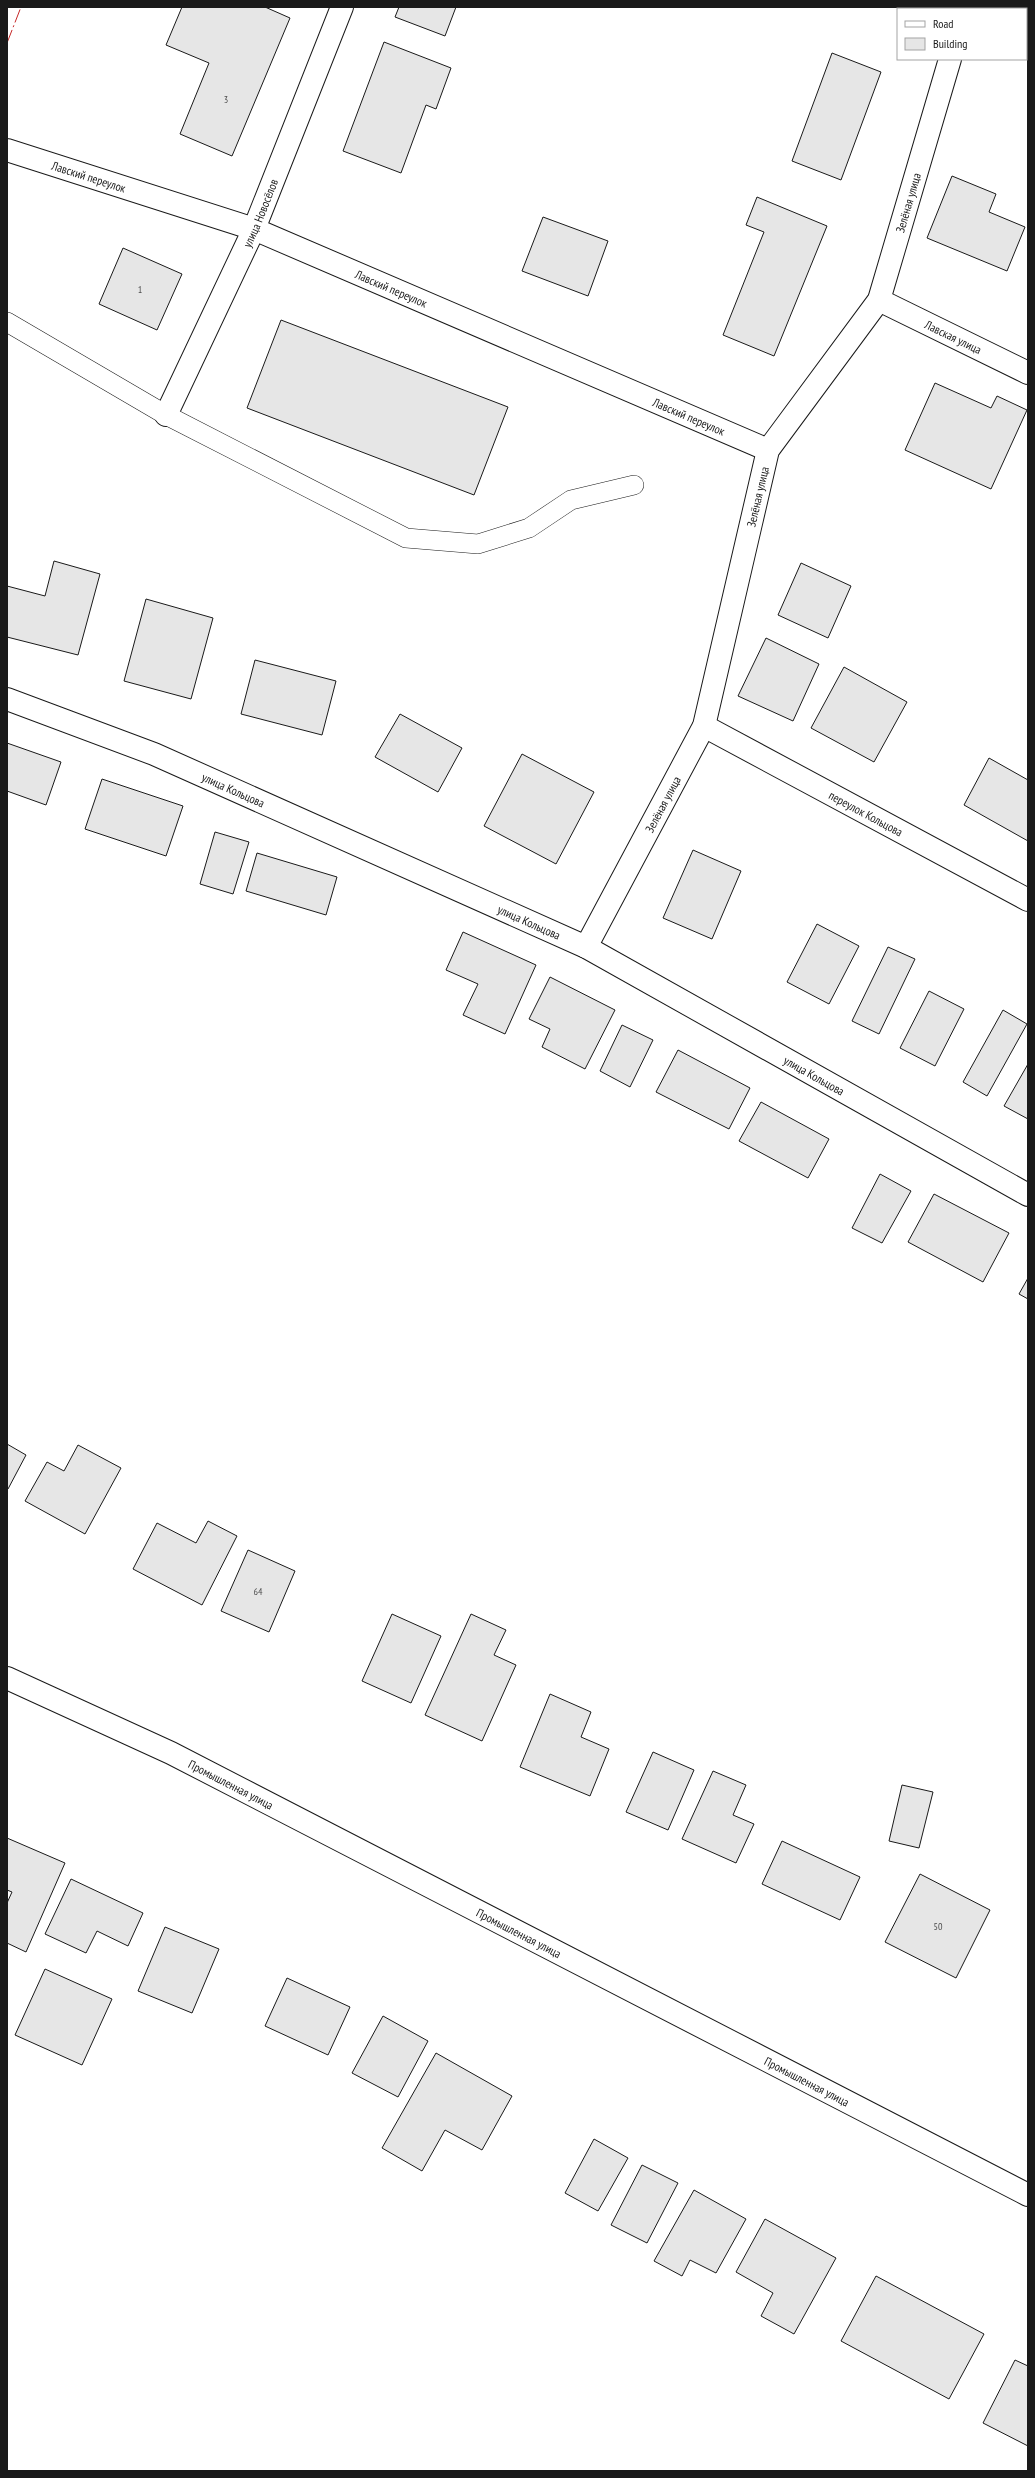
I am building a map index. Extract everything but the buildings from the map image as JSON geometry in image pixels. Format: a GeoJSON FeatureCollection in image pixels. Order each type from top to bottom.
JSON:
{"type":"FeatureCollection","features":[{"type":"Feature","properties":{"kind":"street","name":"улица Новосёлов"},"geometry":{"type":"LineString","coordinates":[[166,414],[254,229],[342,7]]}},
{"type":"Feature","properties":{"kind":"street","name":"Зелёная улица"},"geometry":{"type":"LineString","coordinates":[[586,947],[704,726],[768,450],[879,300],[950,60]]}},
{"type":"Feature","properties":{"kind":"street","name":"Лавский переулок"},"geometry":{"type":"LineString","coordinates":[[7,150],[254,229],[768,450]]}},
{"type":"Feature","properties":{"kind":"street","name":"Лавская улица"},"geometry":{"type":"LineString","coordinates":[[879,300],[1028,373]]}},
{"type":"Feature","properties":{"kind":"street","name":"улица Кольцова"},"geometry":{"type":"LineString","coordinates":[[7,699],[154,754],[586,947],[1028,1195]]}},
{"type":"Feature","properties":{"kind":"street","name":"переулок Кольцова"},"geometry":{"type":"LineString","coordinates":[[704,726],[1028,900]]}},
{"type":"Feature","properties":{"kind":"street","name":"Промышленная улица"},"geometry":{"type":"LineString","coordinates":[[7,1678],[171,1753],[1028,2195]]}},
{"type":"Feature","properties":{"kind":"lane"},"geometry":{"type":"LineString","coordinates":[[7,322],[166,414],[406,538],[478,544],[529,528],[571,500],[634,485]]}},
{"type":"Feature","properties":{"kind":"power"},"geometry":{"type":"LineString","coordinates":[[7,43],[21,7]]}}]}
